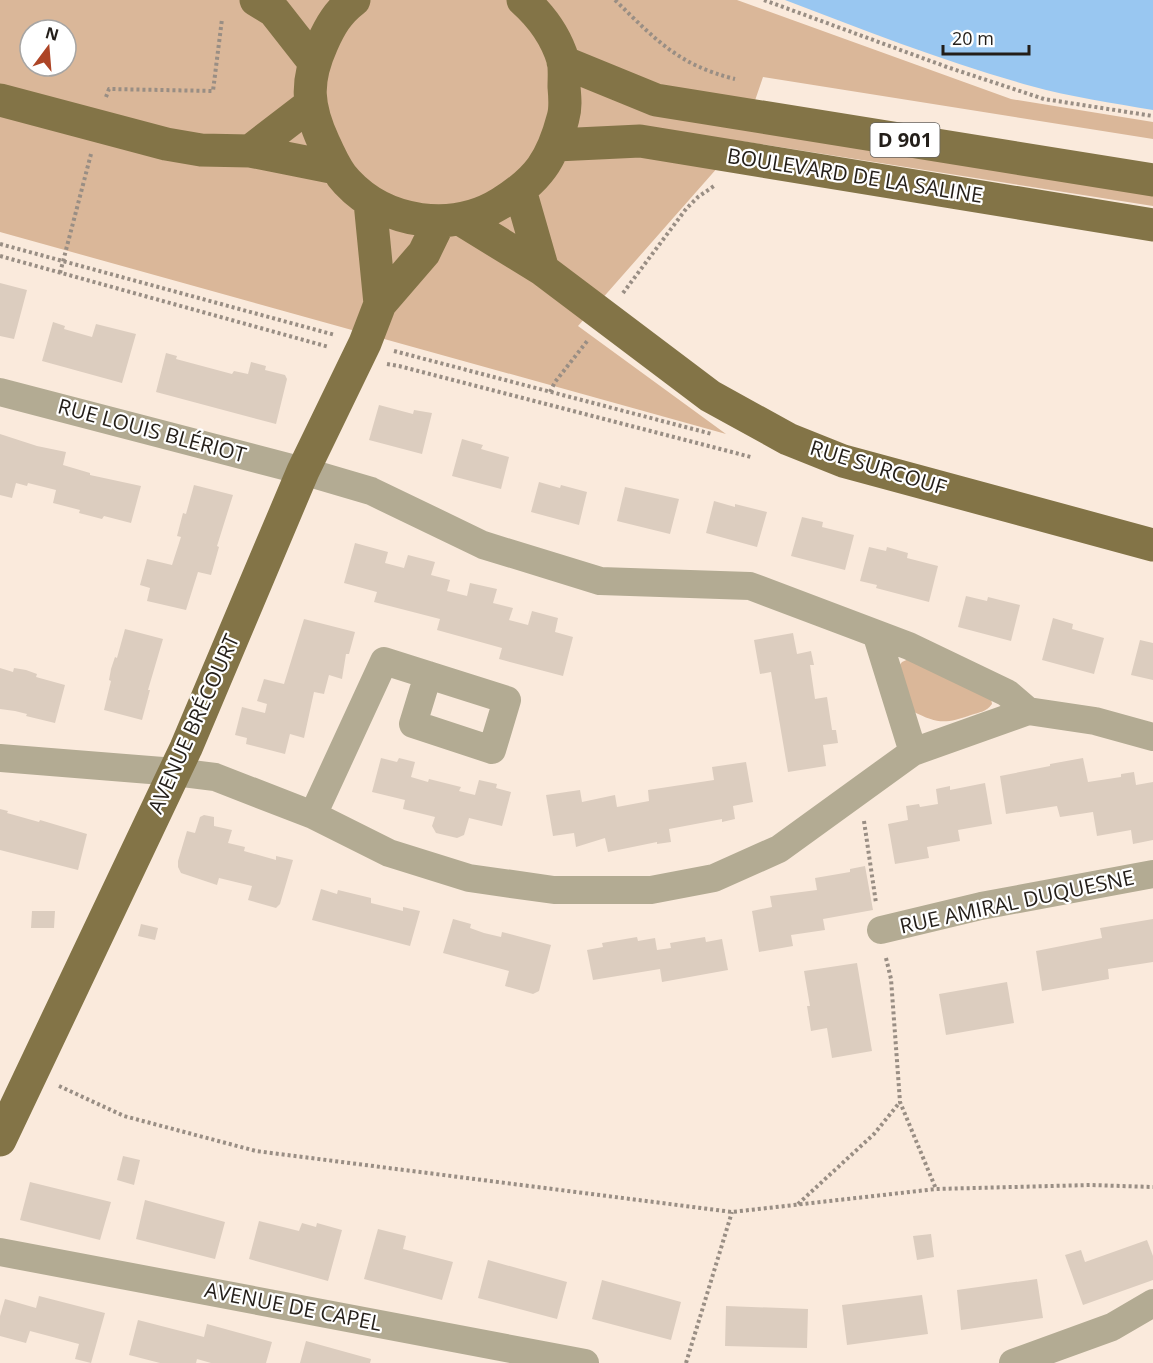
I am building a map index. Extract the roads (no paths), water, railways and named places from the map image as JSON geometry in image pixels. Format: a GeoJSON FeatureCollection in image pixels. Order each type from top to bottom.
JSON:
{"type":"FeatureCollection","features":[{"type":"Feature","properties":{"kind":"main road"},"geometry":{"type":"LineString","coordinates":[[256,0],[274,11],[314,62]]}},
{"type":"Feature","properties":{"kind":"main road"},"geometry":{"type":"LineString","coordinates":[[354,0],[332,22],[314,62],[310,87],[312,114],[336,168],[348,183],[370,201],[407,218],[450,220],[489,211],[520,190],[540,172],[556,145],[566,109],[563,62],[554,40],[537,12],[523,0]]}},
{"type":"Feature","properties":{"kind":"main road","name":"BOULEVARD DE LA SALINE"},"geometry":{"type":"LineString","coordinates":[[563,62],[656,100],[1153,180]]}},
{"type":"Feature","properties":{"kind":"main road"},"geometry":{"type":"LineString","coordinates":[[0,100],[166,144],[201,150],[250,151],[336,168]]}},
{"type":"Feature","properties":{"kind":"main road"},"geometry":{"type":"LineString","coordinates":[[250,151],[311,104]]}},
{"type":"Feature","properties":{"kind":"main road","name":"BOULEVARD DE LA SALINE"},"geometry":{"type":"LineString","coordinates":[[556,145],[640,141],[1153,225]]}},
{"type":"Feature","properties":{"kind":"main road"},"geometry":{"type":"LineString","coordinates":[[520,190],[543,270]]}},
{"type":"Feature","properties":{"kind":"main road","name":"AVENUE BRÉCOURT"},"geometry":{"type":"LineString","coordinates":[[370,201],[380,304]]}},
{"type":"Feature","properties":{"kind":"main road","name":"AVENUE BRÉCOURT"},"geometry":{"type":"LineString","coordinates":[[0,1140],[174,772],[303,471],[365,343],[380,304],[450,220]]}},
{"type":"Feature","properties":{"kind":"main road","name":"RUE SURCOUF"},"geometry":{"type":"LineString","coordinates":[[450,220],[543,270],[710,396],[812,450],[843,462],[1153,545]]}},
{"type":"Feature","properties":{"kind":"street","name":"RUE LOUIS BLÉRIOT"},"geometry":{"type":"LineString","coordinates":[[0,392],[371,491],[483,544],[600,581],[750,586],[835,617],[877,636],[909,646],[1007,693],[1028,711]]}},
{"type":"Feature","properties":{"kind":"street"},"geometry":{"type":"LineString","coordinates":[[877,636],[913,752]]}},
{"type":"Feature","properties":{"kind":"street"},"geometry":{"type":"LineString","coordinates":[[313,814],[384,661],[428,675]]}},
{"type":"Feature","properties":{"kind":"street"},"geometry":{"type":"LineString","coordinates":[[0,758],[214,777],[313,814],[389,853],[469,878],[554,890],[651,890],[714,878],[779,849],[913,752],[1028,711],[1095,721],[1153,737]]}},
{"type":"Feature","properties":{"kind":"street","name":"RUE AMIRAL DUQUESNE"},"geometry":{"type":"LineString","coordinates":[[880,930],[981,906],[1153,874]]}},
{"type":"Feature","properties":{"kind":"street","name":"AVENUE DE CAPEL"},"geometry":{"type":"LineString","coordinates":[[0,1252],[585,1363]]}},
{"type":"Feature","properties":{"kind":"street"},"geometry":{"type":"LineString","coordinates":[[1013,1363],[1112,1327],[1153,1303]]}},
{"type":"Feature","properties":{"kind":"water"},"geometry":{"type":"Polygon","coordinates":[[[785,0],[1153,0],[1153,110],[1092,100],[1000,77],[907,46],[785,0]]]}}]}
